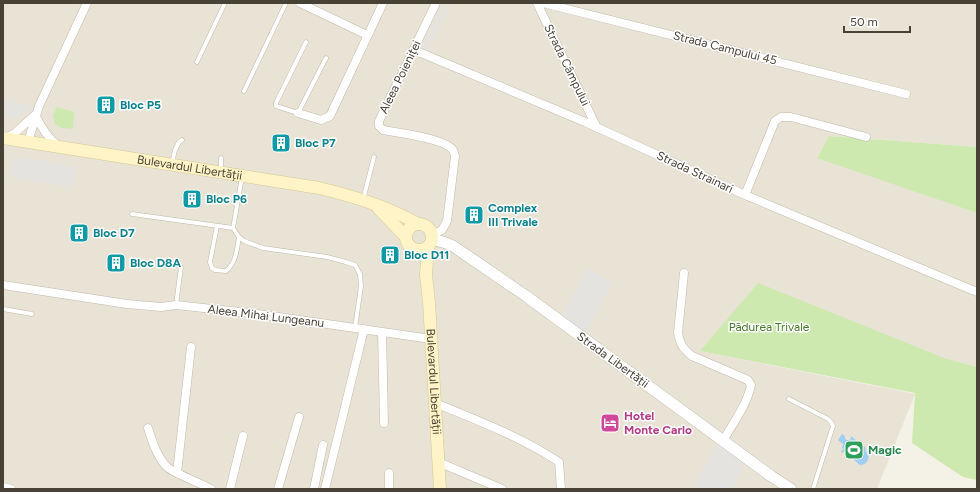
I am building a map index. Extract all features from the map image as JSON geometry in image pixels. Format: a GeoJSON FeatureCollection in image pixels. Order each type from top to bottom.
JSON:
{"type":"FeatureCollection","features":[{"type":"Feature","properties":{"kind":"main road","name":"Bulevardul Libertății"},"geometry":{"type":"LineString","coordinates":[[4,139],[319,188],[393,211],[418,224]]}},
{"type":"Feature","properties":{"kind":"main road","name":"Bulevardul Libertății"},"geometry":{"type":"LineString","coordinates":[[368,202],[387,216],[406,237]]}},
{"type":"Feature","properties":{"kind":"main road"},"geometry":{"type":"LineString","coordinates":[[418,224],[427,227],[431,240],[421,250],[412,248],[407,242],[406,237],[408,230],[414,225],[418,224]]}},
{"type":"Feature","properties":{"kind":"main road","name":"Bulevardul Libertății"},"geometry":{"type":"LineString","coordinates":[[431,240],[426,275],[440,489]]}},
{"type":"Feature","properties":{"kind":"main road","name":"Bulevardul Libertății"},"geometry":{"type":"LineString","coordinates":[[412,248],[426,275]]}},
{"type":"Feature","properties":{"kind":"street"},"geometry":{"type":"LineString","coordinates":[[28,142],[36,115],[88,3]]}},
{"type":"Feature","properties":{"kind":"street"},"geometry":{"type":"LineString","coordinates":[[300,3],[367,35]]}},
{"type":"Feature","properties":{"kind":"street"},"geometry":{"type":"LineString","coordinates":[[298,113],[321,120],[330,116],[383,3]]}},
{"type":"Feature","properties":{"kind":"street","name":"Aleea Poieniței"},"geometry":{"type":"LineString","coordinates":[[431,240],[445,227],[448,214],[455,156],[452,149],[444,143],[429,138],[384,130],[379,126],[379,120],[436,3]]}},
{"type":"Feature","properties":{"kind":"street","name":"Strada Câmpului"},"geometry":{"type":"LineString","coordinates":[[537,3],[597,128]]}},
{"type":"Feature","properties":{"kind":"street","name":"Strada Campului 45"},"geometry":{"type":"LineString","coordinates":[[543,3],[906,94]]}},
{"type":"Feature","properties":{"kind":"street","name":"Strada Strainari"},"geometry":{"type":"LineString","coordinates":[[414,50],[511,90],[745,195],[977,292]]}},
{"type":"Feature","properties":{"kind":"street"},"geometry":{"type":"LineString","coordinates":[[4,139],[15,133],[36,115]]}},
{"type":"Feature","properties":{"kind":"street"},"geometry":{"type":"LineString","coordinates":[[36,115],[42,130],[60,148]]}},
{"type":"Feature","properties":{"kind":"street"},"geometry":{"type":"LineString","coordinates":[[745,195],[776,121],[781,117],[791,117],[866,137]]}},
{"type":"Feature","properties":{"kind":"street","name":"Strada Libertății"},"geometry":{"type":"LineString","coordinates":[[431,240],[446,243],[452,246],[526,296],[786,488]]}},
{"type":"Feature","properties":{"kind":"street"},"geometry":{"type":"LineString","coordinates":[[684,273],[678,333],[679,342],[692,356],[748,380],[751,384],[750,392],[723,441]]}},
{"type":"Feature","properties":{"kind":"street","name":"Aleea Mihai Lungeanu"},"geometry":{"type":"LineString","coordinates":[[3,285],[127,304],[160,307],[176,305],[258,314],[431,339]]}},
{"type":"Feature","properties":{"kind":"street"},"geometry":{"type":"LineString","coordinates":[[325,489],[364,329]]}},
{"type":"Feature","properties":{"kind":"street"},"geometry":{"type":"LineString","coordinates":[[382,332],[384,423]]}},
{"type":"Feature","properties":{"kind":"street"},"geometry":{"type":"LineString","coordinates":[[178,473],[191,347]]}},
{"type":"Feature","properties":{"kind":"street"},"geometry":{"type":"LineString","coordinates":[[435,403],[464,414],[539,449],[559,462],[561,489]]}},
{"type":"Feature","properties":{"kind":"street"},"geometry":{"type":"LineString","coordinates":[[278,489],[299,417]]}},
{"type":"Feature","properties":{"kind":"street"},"geometry":{"type":"LineString","coordinates":[[148,428],[153,444],[162,461],[168,468],[211,489]]}},
{"type":"Feature","properties":{"kind":"street"},"geometry":{"type":"LineString","coordinates":[[230,489],[244,436]]}},
{"type":"Feature","properties":{"kind":"street"},"geometry":{"type":"LineString","coordinates":[[314,489],[323,445]]}},
{"type":"Feature","properties":{"kind":"street"},"geometry":{"type":"LineString","coordinates":[[438,462],[502,489]]}},
{"type":"Feature","properties":{"kind":"street"},"geometry":{"type":"LineString","coordinates":[[389,473],[390,489]]}},
{"type":"Feature","properties":{"kind":"street"},"geometry":{"type":"LineString","coordinates":[[3,487],[11,489]]}},
{"type":"Feature","properties":{"kind":"lane"},"geometry":{"type":"LineString","coordinates":[[197,62],[225,3]]}},
{"type":"Feature","properties":{"kind":"lane"},"geometry":{"type":"LineString","coordinates":[[244,91],[286,3]]}},
{"type":"Feature","properties":{"kind":"lane"},"geometry":{"type":"LineString","coordinates":[[306,42],[276,103],[276,106],[298,113],[326,58]]}},
{"type":"Feature","properties":{"kind":"lane"},"geometry":{"type":"LineString","coordinates":[[171,165],[175,150],[179,142],[182,140]]}},
{"type":"Feature","properties":{"kind":"lane"},"geometry":{"type":"LineString","coordinates":[[368,202],[374,157]]}},
{"type":"Feature","properties":{"kind":"lane"},"geometry":{"type":"LineString","coordinates":[[220,173],[221,158]]}},
{"type":"Feature","properties":{"kind":"lane"},"geometry":{"type":"LineString","coordinates":[[242,176],[233,228],[239,237],[249,244],[263,248],[327,257],[355,265],[360,274],[360,286],[354,328]]}},
{"type":"Feature","properties":{"kind":"lane"},"geometry":{"type":"LineString","coordinates":[[132,214],[233,228]]}},
{"type":"Feature","properties":{"kind":"lane"},"geometry":{"type":"LineString","coordinates":[[217,226],[210,262],[212,268],[215,270],[226,271],[230,268],[233,263],[239,237]]}},
{"type":"Feature","properties":{"kind":"lane"},"geometry":{"type":"LineString","coordinates":[[176,305],[181,267]]}},
{"type":"Feature","properties":{"kind":"lane"},"geometry":{"type":"LineString","coordinates":[[3,309],[32,314]]}},
{"type":"Feature","properties":{"kind":"lane"},"geometry":{"type":"LineString","coordinates":[[789,399],[828,419],[833,426],[813,489]]}},
{"type":"Feature","properties":{"kind":"shaded area"},"geometry":{"type":"Polygon","coordinates":[[[3,3],[977,3],[977,147],[829,136],[817,157],[977,213],[977,367],[944,358],[700,351],[915,394],[877,489],[3,489],[3,3]]]}},
{"type":"Feature","properties":{"kind":"shaded area"},"geometry":{"type":"Polygon","coordinates":[[[443,3],[453,3],[426,56],[419,52],[443,3]]]}},
{"type":"Feature","properties":{"kind":"shaded area"},"geometry":{"type":"Polygon","coordinates":[[[3,99],[34,107],[15,119],[3,117],[3,99]]]}},
{"type":"Feature","properties":{"kind":"shaded area"},"geometry":{"type":"Polygon","coordinates":[[[13,156],[77,167],[73,188],[9,177],[13,156]]]}},
{"type":"Feature","properties":{"kind":"shaded area"},"geometry":{"type":"Polygon","coordinates":[[[588,268],[612,283],[585,334],[560,317],[588,268]]]}},
{"type":"Feature","properties":{"kind":"shaded area"},"geometry":{"type":"Polygon","coordinates":[[[717,443],[746,461],[732,489],[692,489],[717,443]]]}},
{"type":"Feature","properties":{"kind":"green space"},"geometry":{"type":"Polygon","coordinates":[[[57,107],[74,112],[73,129],[62,128],[55,124],[53,116],[57,107]]]}},
{"type":"Feature","properties":{"kind":"green space"},"geometry":{"type":"Polygon","coordinates":[[[829,136],[977,147],[977,213],[817,158],[829,136]]]}},
{"type":"Feature","properties":{"kind":"green space","name":"Pădurea Trivale"},"geometry":{"type":"Polygon","coordinates":[[[758,283],[944,358],[977,367],[977,480],[963,477],[912,443],[915,393],[700,351],[758,283]]]}},
{"type":"Feature","properties":{"kind":"water","name":"Magic"},"geometry":{"type":"Polygon","coordinates":[[[842,434],[846,440],[850,440],[851,436],[865,447],[866,452],[869,454],[868,460],[865,464],[860,465],[850,457],[851,453],[847,450],[842,453],[841,451],[844,449],[842,448],[843,444],[838,440],[842,434]]]}},
{"type":"Feature","properties":{"kind":"place","name":"Bloc P5"},"geometry":{"type":"Point","coordinates":[106,105]}},
{"type":"Feature","properties":{"kind":"place","name":"Bloc P7"},"geometry":{"type":"Point","coordinates":[281,143]}},
{"type":"Feature","properties":{"kind":"place","name":"Bloc P6"},"geometry":{"type":"Point","coordinates":[192,199]}},
{"type":"Feature","properties":{"kind":"place","name":"Complex III Trivale"},"geometry":{"type":"Point","coordinates":[474,215]}},
{"type":"Feature","properties":{"kind":"place","name":"Bloc D7"},"geometry":{"type":"Point","coordinates":[79,233]}},
{"type":"Feature","properties":{"kind":"place","name":"Bloc D11"},"geometry":{"type":"Point","coordinates":[390,255]}},
{"type":"Feature","properties":{"kind":"place","name":"Bloc D8A"},"geometry":{"type":"Point","coordinates":[116,263]}},
{"type":"Feature","properties":{"kind":"place","name":"Hotel Monte Carlo"},"geometry":{"type":"Point","coordinates":[610,423]}},
{"type":"Feature","properties":{"kind":"place","name":"Magic"},"geometry":{"type":"Point","coordinates":[854,450]}}]}
